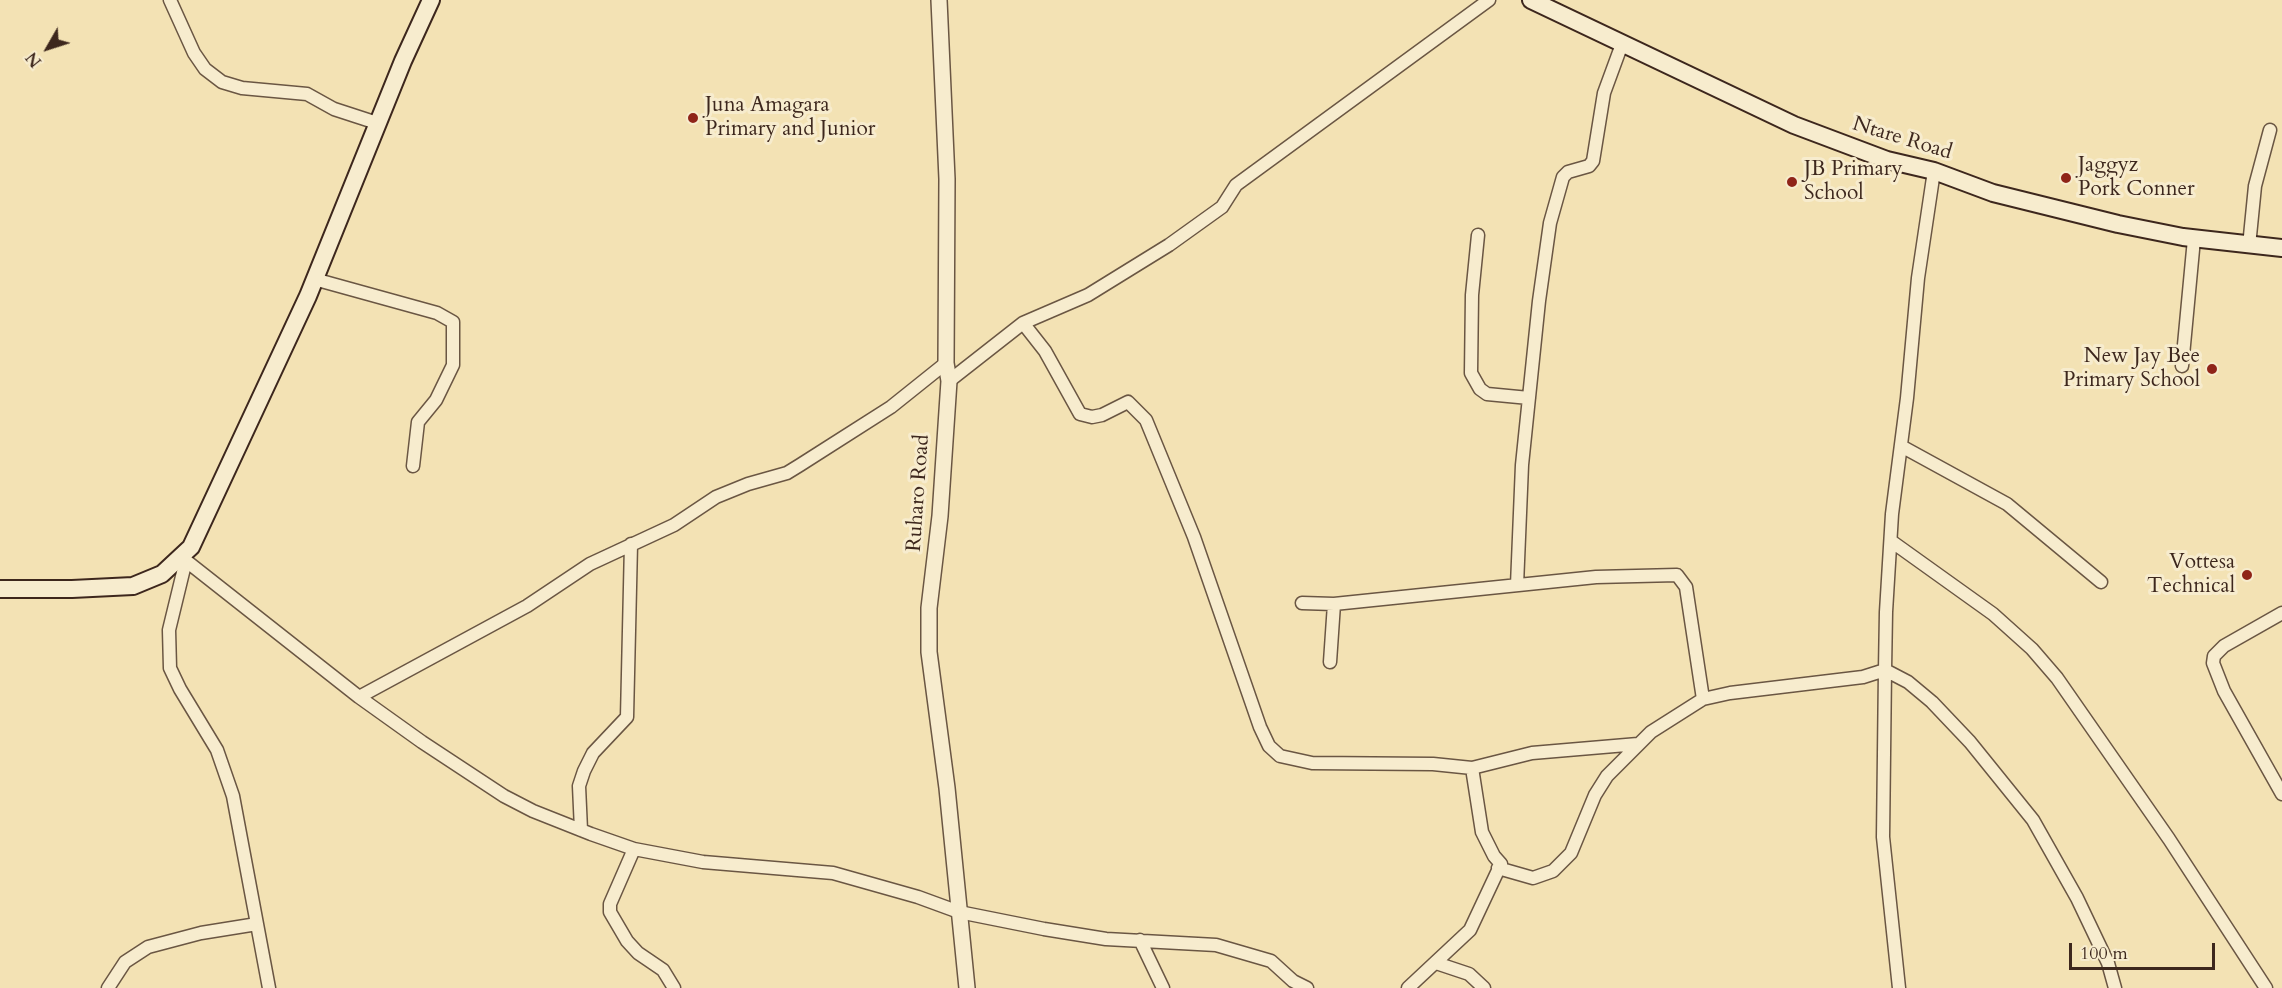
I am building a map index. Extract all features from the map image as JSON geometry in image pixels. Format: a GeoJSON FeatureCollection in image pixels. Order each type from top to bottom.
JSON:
{"type":"FeatureCollection","features":[{"type":"Feature","properties":{"kind":"main road"},"geometry":{"type":"LineString","coordinates":[[0,589],[72,590],[133,586],[162,574],[183,558],[196,536],[314,279],[377,123],[431,0]]}},
{"type":"Feature","properties":{"kind":"main road","name":"Ntare Road"},"geometry":{"type":"LineString","coordinates":[[1532,0],[1844,146],[1887,160],[1934,171],[1993,193],[2118,224],[2194,239],[2282,248]]}},
{"type":"Feature","properties":{"kind":"street"},"geometry":{"type":"LineString","coordinates":[[170,0],[194,52],[205,69],[222,82],[242,88],[307,94],[334,109],[377,123]]}},
{"type":"Feature","properties":{"kind":"street","name":"Ruharo Road"},"geometry":{"type":"LineString","coordinates":[[939,0],[947,179],[946,363],[949,381],[940,516],[928,630],[966,988]]}},
{"type":"Feature","properties":{"kind":"street"},"geometry":{"type":"LineString","coordinates":[[949,381],[1023,323],[1088,295],[1168,245],[1222,207],[1236,184],[1489,0]]}},
{"type":"Feature","properties":{"kind":"street"},"geometry":{"type":"LineString","coordinates":[[1517,585],[1522,465],[1546,249],[1563,177],[1568,172],[1588,166],[1593,160],[1604,93],[1622,44]]}},
{"type":"Feature","properties":{"kind":"street"},"geometry":{"type":"LineString","coordinates":[[2249,246],[2255,186],[2270,130]]}},
{"type":"Feature","properties":{"kind":"street"},"geometry":{"type":"LineString","coordinates":[[1899,988],[1883,837],[1885,670],[1891,541],[1918,278],[1934,171]]}},
{"type":"Feature","properties":{"kind":"street"},"geometry":{"type":"LineString","coordinates":[[1478,235],[1472,295],[1471,373],[1480,389],[1487,394],[1529,398]]}},
{"type":"Feature","properties":{"kind":"street"},"geometry":{"type":"LineString","coordinates":[[2182,366],[2194,239]]}},
{"type":"Feature","properties":{"kind":"street"},"geometry":{"type":"LineString","coordinates":[[314,279],[437,313],[453,322],[453,365],[436,400],[418,422],[412,466]]}},
{"type":"Feature","properties":{"kind":"street"},"geometry":{"type":"LineString","coordinates":[[1023,323],[1045,351],[1080,414],[1092,417],[1102,415],[1128,402],[1146,420],[1194,537],[1260,727],[1269,746],[1280,756],[1312,763],[1433,764],[1472,768],[1532,753],[1638,744]]}},
{"type":"Feature","properties":{"kind":"street"},"geometry":{"type":"LineString","coordinates":[[359,697],[526,606],[590,564],[674,525],[716,497],[788,472],[810,460],[891,407],[946,363]]}},
{"type":"Feature","properties":{"kind":"street"},"geometry":{"type":"LineString","coordinates":[[1901,446],[2007,504],[2101,582]]}},
{"type":"Feature","properties":{"kind":"street"},"geometry":{"type":"LineString","coordinates":[[1891,541],[1993,614],[2032,649],[2057,678],[2181,858],[2266,988]]}},
{"type":"Feature","properties":{"kind":"street"},"geometry":{"type":"LineString","coordinates":[[581,830],[579,786],[584,771],[593,753],[627,717],[631,544]]}},
{"type":"Feature","properties":{"kind":"street"},"geometry":{"type":"LineString","coordinates":[[269,988],[233,796],[217,750],[170,668],[169,630],[183,558],[359,697],[422,742],[504,796],[533,811],[581,830],[634,849],[703,862],[833,873],[936,902],[959,912],[1106,939],[1216,945],[1271,962],[1293,981],[1307,988]]}},
{"type":"Feature","properties":{"kind":"street"},"geometry":{"type":"LineString","coordinates":[[1302,603],[1334,603],[1596,577],[1677,575],[1686,587],[1703,699]]}},
{"type":"Feature","properties":{"kind":"street"},"geometry":{"type":"LineString","coordinates":[[1330,662],[1334,603]]}},
{"type":"Feature","properties":{"kind":"street"},"geometry":{"type":"LineString","coordinates":[[2282,613],[2224,646],[2214,656],[2213,663],[2224,691],[2282,794]]}},
{"type":"Feature","properties":{"kind":"street"},"geometry":{"type":"LineString","coordinates":[[1498,868],[1533,878],[1553,871],[1571,853],[1594,795],[1607,776],[1638,744],[1674,715],[1703,699],[1730,693],[1851,679],[1885,670],[1918,688],[1932,702],[1970,742],[2033,820],[2077,898],[2108,963],[2115,988]]}},
{"type":"Feature","properties":{"kind":"street"},"geometry":{"type":"LineString","coordinates":[[1408,988],[1470,930],[1501,864],[1488,846],[1478,820],[1472,768]]}},
{"type":"Feature","properties":{"kind":"street"},"geometry":{"type":"LineString","coordinates":[[634,849],[610,904],[610,912],[627,941],[638,953],[663,970],[674,988]]}},
{"type":"Feature","properties":{"kind":"street"},"geometry":{"type":"LineString","coordinates":[[108,988],[125,962],[148,946],[201,933],[257,924]]}},
{"type":"Feature","properties":{"kind":"street"},"geometry":{"type":"LineString","coordinates":[[1140,940],[1163,988]]}},
{"type":"Feature","properties":{"kind":"street"},"geometry":{"type":"LineString","coordinates":[[1436,963],[1469,974],[1484,988]]}},
{"type":"Feature","properties":{"kind":"place","name":"Juna Amagara Primary and Junior"},"geometry":{"type":"Point","coordinates":[693,118]}},
{"type":"Feature","properties":{"kind":"place","name":"Jaggyz Pork Conner"},"geometry":{"type":"Point","coordinates":[2066,178]}},
{"type":"Feature","properties":{"kind":"place","name":"JB Primary School"},"geometry":{"type":"Point","coordinates":[1792,182]}},
{"type":"Feature","properties":{"kind":"place","name":"New Jay Bee Primary School"},"geometry":{"type":"Point","coordinates":[2212,369]}},
{"type":"Feature","properties":{"kind":"place","name":"Vottesa Technical"},"geometry":{"type":"Point","coordinates":[2247,575]}}]}
